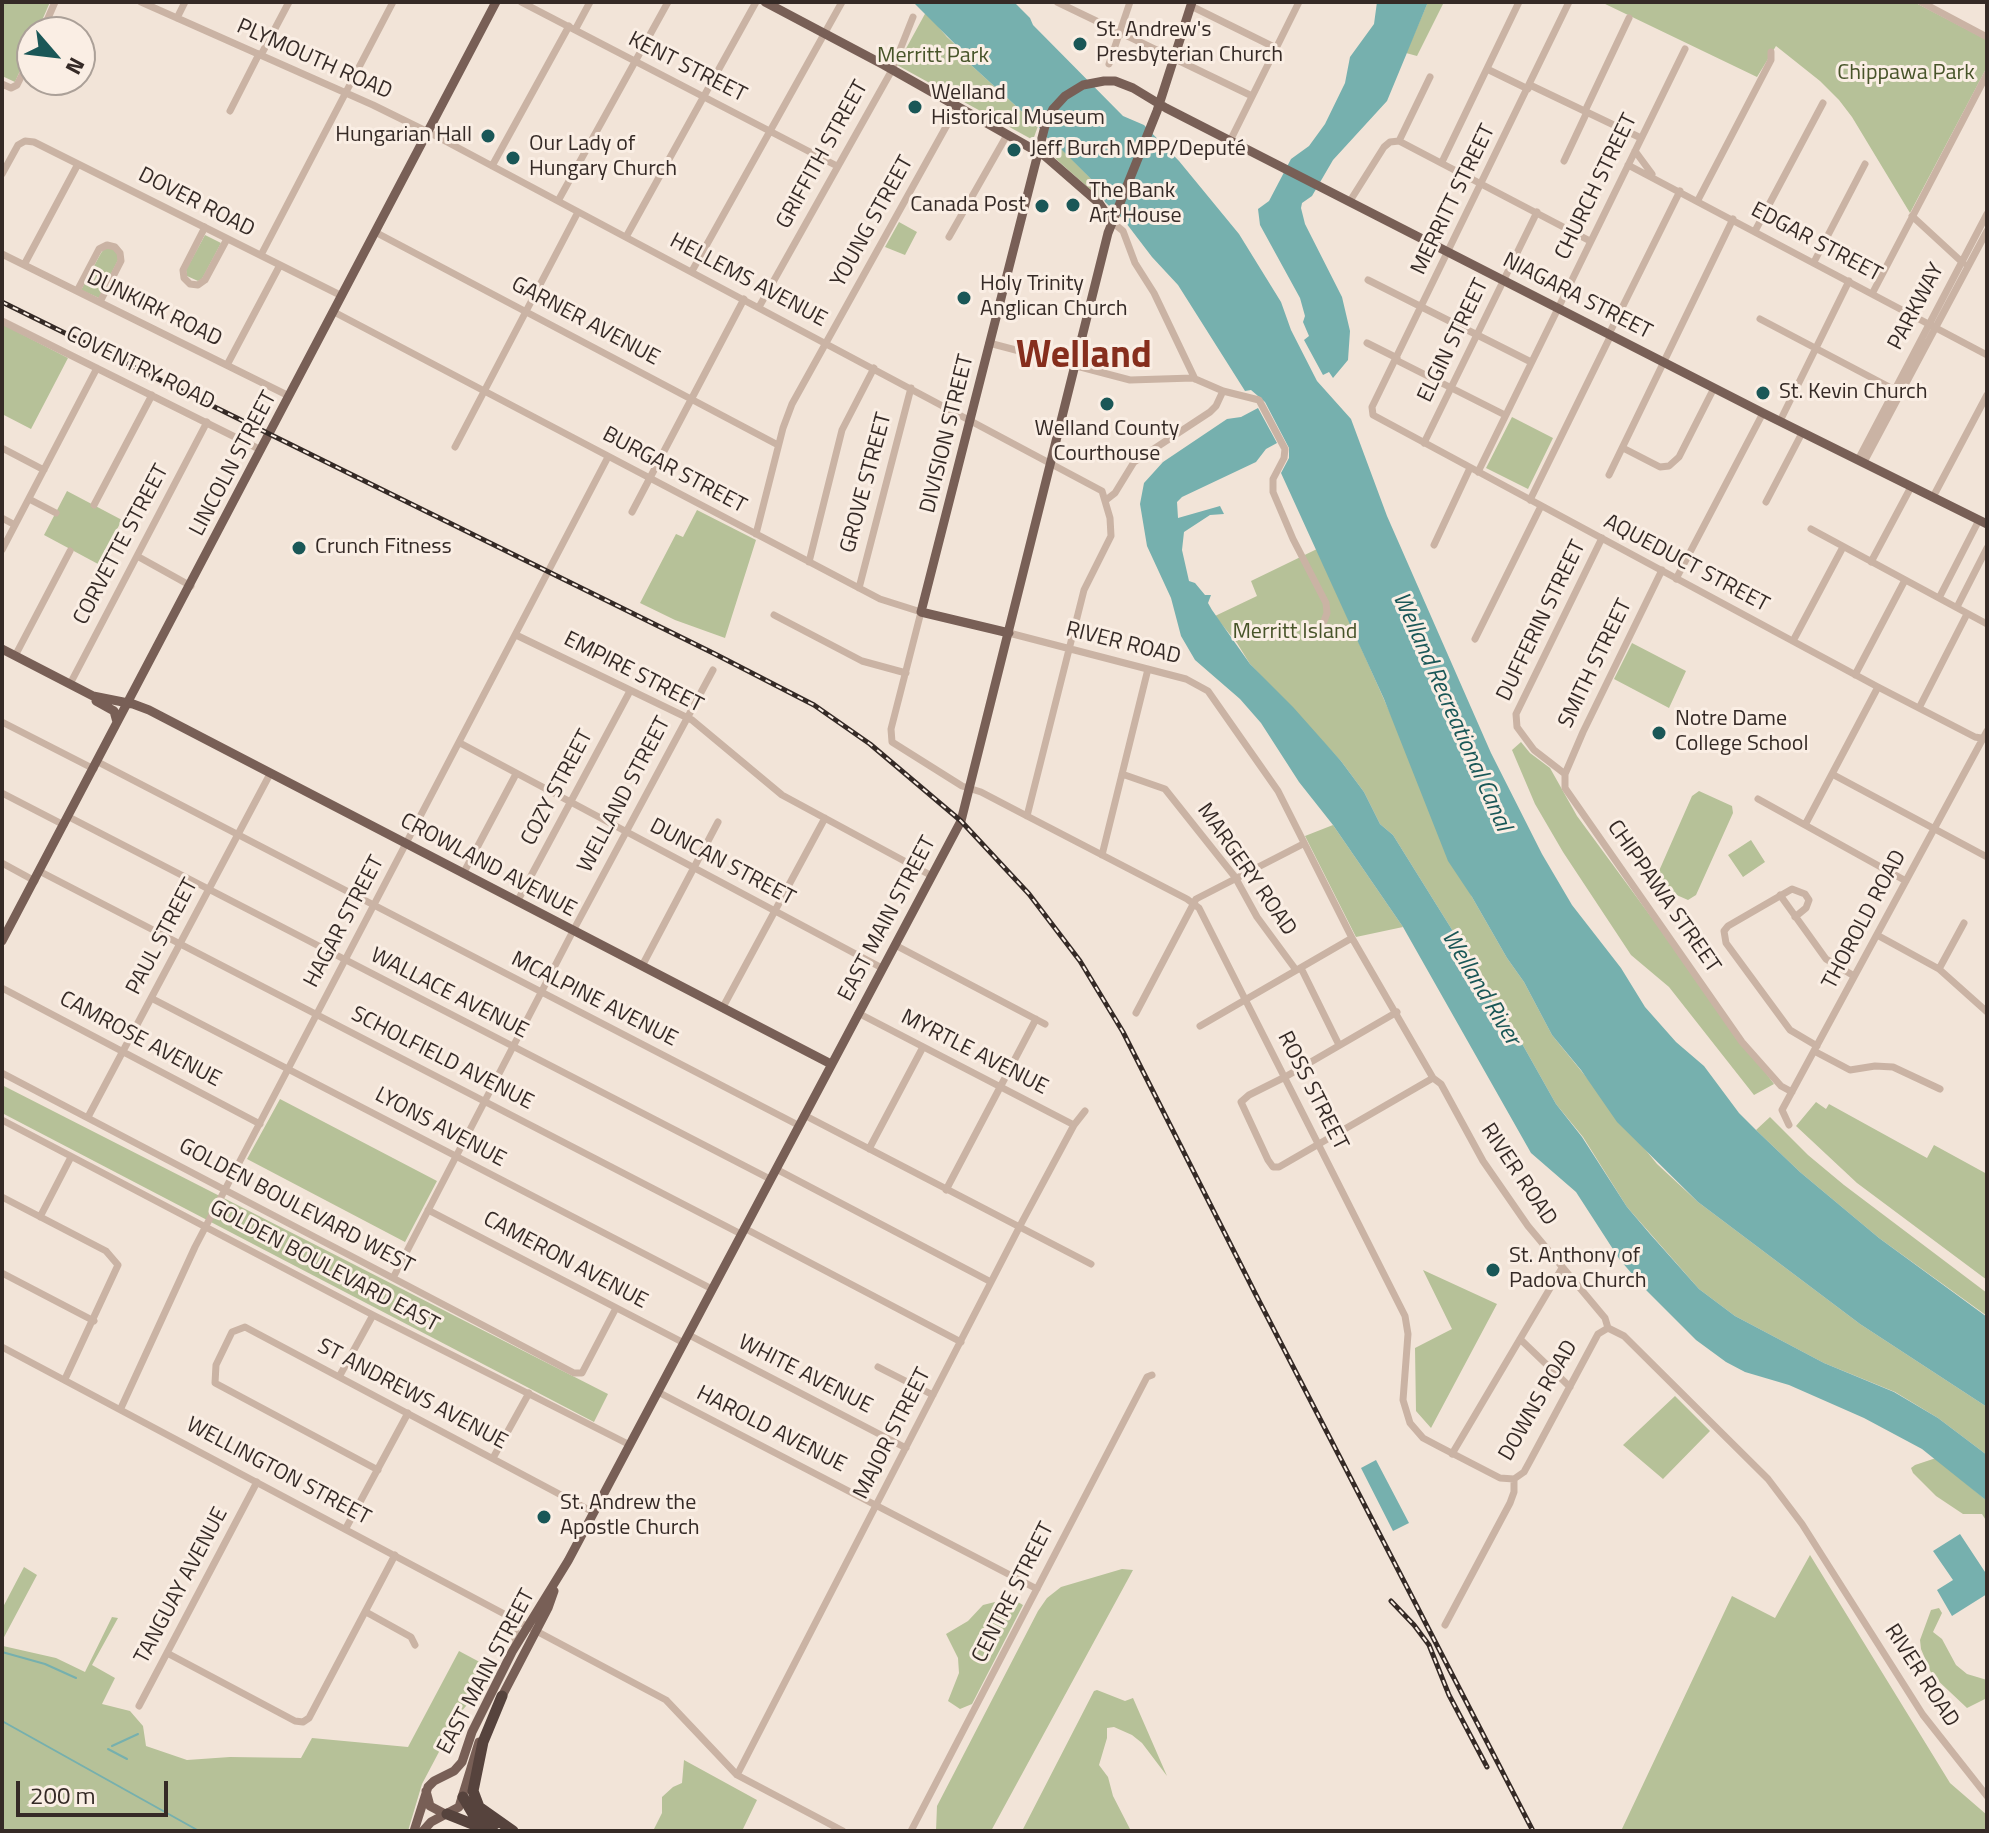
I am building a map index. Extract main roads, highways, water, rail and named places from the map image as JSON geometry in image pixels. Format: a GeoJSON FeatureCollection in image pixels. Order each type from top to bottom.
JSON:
{"type":"FeatureCollection","features":[{"type":"Feature","properties":{"kind":"highway"},"geometry":{"type":"LineString","coordinates":[[502,1696],[483,1742],[473,1791],[479,1807],[512,1831]]}},
{"type":"Feature","properties":{"kind":"highway"},"geometry":{"type":"LineString","coordinates":[[463,1796],[474,1815],[512,1831]]}},
{"type":"Feature","properties":{"kind":"highway"},"geometry":{"type":"LineString","coordinates":[[446,1814],[490,1831]]}},
{"type":"Feature","properties":{"kind":"main road","name":"LINCOLN STREET"},"geometry":{"type":"LineString","coordinates":[[3,938],[496,2]]}},
{"type":"Feature","properties":{"kind":"main road"},"geometry":{"type":"LineString","coordinates":[[765,2],[1038,153],[1114,217]]}},
{"type":"Feature","properties":{"kind":"main road","name":"EAST MAIN STREET"},"geometry":{"type":"LineString","coordinates":[[463,1796],[479,1744],[533,1628],[961,821],[1114,217],[1149,131],[1156,101],[1191,4]]}},
{"type":"Feature","properties":{"kind":"main road","name":"DIVISION STREET"},"geometry":{"type":"LineString","coordinates":[[921,612],[1041,138],[1050,114],[1065,96],[1083,85],[1104,81],[1118,82],[1156,101]]}},
{"type":"Feature","properties":{"kind":"main road","name":"NIAGARA STREET"},"geometry":{"type":"LineString","coordinates":[[1156,101],[1802,433],[1983,522]]}},
{"type":"Feature","properties":{"kind":"main road","name":"BURGAR STREET"},"geometry":{"type":"LineString","coordinates":[[921,612],[1009,633]]}},
{"type":"Feature","properties":{"kind":"main road"},"geometry":{"type":"LineString","coordinates":[[988,629],[1000,636],[1003,643],[999,675]]}},
{"type":"Feature","properties":{"kind":"main road"},"geometry":{"type":"LineString","coordinates":[[2,649],[80,689],[116,713],[116,727]]}},
{"type":"Feature","properties":{"kind":"main road"},"geometry":{"type":"LineString","coordinates":[[141,679],[138,698],[162,717]]}},
{"type":"Feature","properties":{"kind":"main road","name":"CROWLAND AVENUE"},"geometry":{"type":"LineString","coordinates":[[80,689],[101,699],[129,703],[162,717],[831,1064]]}},
{"type":"Feature","properties":{"kind":"main road","name":"EAST MAIN STREET"},"geometry":{"type":"LineString","coordinates":[[443,1777],[462,1762],[472,1732],[512,1652],[533,1628]]}},
{"type":"Feature","properties":{"kind":"main road"},"geometry":{"type":"LineString","coordinates":[[414,1831],[426,1791],[434,1781],[443,1777],[455,1781],[463,1796],[459,1807],[431,1822],[423,1831]]}},
{"type":"Feature","properties":{"kind":"main road"},"geometry":{"type":"LineString","coordinates":[[426,1791],[432,1809],[446,1814]]}},
{"type":"Feature","properties":{"kind":"water","name":"Welland Recreational Canal"},"geometry":{"type":"Polygon","coordinates":[[[913,2],[1014,2],[1123,116],[1144,125],[1179,161],[1239,234],[1281,302],[1291,330],[1317,381],[1351,419],[1387,516],[1491,753],[1542,854],[1572,905],[1621,968],[1645,1007],[1676,1042],[1704,1066],[1739,1113],[1756,1130],[1800,1172],[1879,1238],[1987,1317],[1987,1407],[1860,1324],[1698,1202],[1617,1122],[1552,1035],[1524,982],[1448,861],[1384,699],[1281,473],[1289,458],[1289,448],[1265,402],[1251,390],[1245,391],[1178,285],[1105,202],[1100,188],[971,65],[958,47],[913,2]]]}},
{"type":"Feature","properties":{"kind":"water"},"geometry":{"type":"Polygon","coordinates":[[[1377,2],[1428,2],[1387,101],[1333,160],[1312,196],[1302,203],[1301,208],[1305,224],[1342,297],[1350,331],[1348,360],[1333,378],[1329,372],[1323,375],[1304,340],[1309,336],[1303,322],[1305,316],[1300,298],[1260,225],[1258,209],[1269,201],[1291,159],[1309,146],[1325,124],[1345,83],[1350,57],[1374,24],[1377,2]]]}},
{"type":"Feature","properties":{"kind":"water","name":"Welland River"},"geometry":{"type":"Polygon","coordinates":[[[1258,408],[1277,443],[1266,449],[1256,462],[1177,502],[1178,518],[1220,506],[1224,514],[1210,515],[1184,532],[1182,550],[1189,581],[1195,583],[1205,595],[1211,595],[1208,603],[1250,664],[1293,707],[1364,792],[1380,824],[1393,835],[1469,957],[1501,1019],[1520,1040],[1556,1104],[1582,1137],[1627,1207],[1650,1234],[1699,1289],[1735,1316],[1824,1363],[1894,1392],[1938,1418],[1987,1455],[1987,1501],[1922,1449],[1864,1418],[1726,1362],[1696,1340],[1647,1291],[1620,1260],[1576,1192],[1531,1153],[1403,927],[1333,825],[1299,782],[1261,723],[1240,699],[1195,660],[1181,636],[1171,598],[1147,546],[1140,504],[1144,483],[1163,462],[1227,419],[1241,417],[1258,408]]]}},
{"type":"Feature","properties":{"kind":"water"},"geometry":{"type":"Polygon","coordinates":[[[1376,1460],[1409,1523],[1393,1531],[1361,1468],[1376,1460]]]}},
{"type":"Feature","properties":{"kind":"water"},"geometry":{"type":"Polygon","coordinates":[[[1960,1534],[1987,1575],[1987,1594],[1952,1616],[1937,1590],[1953,1580],[1933,1551],[1960,1534]]]}},
{"type":"Feature","properties":{"kind":"waterway"},"geometry":{"type":"LineString","coordinates":[[2,1652],[45,1664],[76,1678]]}},
{"type":"Feature","properties":{"kind":"waterway"},"geometry":{"type":"LineString","coordinates":[[2,1721],[199,1831]]}},
{"type":"Feature","properties":{"kind":"waterway"},"geometry":{"type":"LineString","coordinates":[[112,1746],[138,1734]]}},
{"type":"Feature","properties":{"kind":"waterway"},"geometry":{"type":"LineString","coordinates":[[108,1749],[127,1759]]}},
{"type":"Feature","properties":{"kind":"railway"},"geometry":{"type":"LineString","coordinates":[[2,302],[814,705],[870,744],[961,821],[1029,894],[1080,961],[1123,1032],[1533,1831]]}},
{"type":"Feature","properties":{"kind":"railway"},"geometry":{"type":"LineString","coordinates":[[1391,1601],[1429,1645],[1449,1695],[1487,1767]]}},
{"type":"Feature","properties":{"kind":"place","name":"St. Andrew's Presbyterian Church"},"geometry":{"type":"Point","coordinates":[1080,44]}},
{"type":"Feature","properties":{"kind":"place","name":"Welland Historical Museum"},"geometry":{"type":"Point","coordinates":[915,107]}},
{"type":"Feature","properties":{"kind":"place","name":"Hungarian Hall"},"geometry":{"type":"Point","coordinates":[488,136]}},
{"type":"Feature","properties":{"kind":"place","name":"Jeff Burch MPP/Deputé"},"geometry":{"type":"Point","coordinates":[1014,150]}},
{"type":"Feature","properties":{"kind":"place","name":"Our Lady of Hungary Church"},"geometry":{"type":"Point","coordinates":[513,158]}},
{"type":"Feature","properties":{"kind":"place","name":"The Bank Art House"},"geometry":{"type":"Point","coordinates":[1073,205]}},
{"type":"Feature","properties":{"kind":"place","name":"Canada Post"},"geometry":{"type":"Point","coordinates":[1042,206]}},
{"type":"Feature","properties":{"kind":"place","name":"Holy Trinity Anglican Church"},"geometry":{"type":"Point","coordinates":[964,298]}},
{"type":"Feature","properties":{"kind":"place","name":"St. Kevin Church"},"geometry":{"type":"Point","coordinates":[1763,393]}},
{"type":"Feature","properties":{"kind":"place","name":"Welland County Courthouse"},"geometry":{"type":"Point","coordinates":[1107,404]}},
{"type":"Feature","properties":{"kind":"place","name":"Crunch Fitness"},"geometry":{"type":"Point","coordinates":[299,548]}},
{"type":"Feature","properties":{"kind":"place","name":"Notre Dame College School"},"geometry":{"type":"Point","coordinates":[1659,733]}},
{"type":"Feature","properties":{"kind":"place","name":"St. Anthony of Padova Church"},"geometry":{"type":"Point","coordinates":[1493,1270]}},
{"type":"Feature","properties":{"kind":"place","name":"St. Andrew the Apostle Church"},"geometry":{"type":"Point","coordinates":[544,1517]}},
{"type":"Feature","properties":{"kind":"district","name":"Welland"},"geometry":{"type":"Point","coordinates":[1084,358]}},
{"type":"Feature","properties":{"kind":"park label","name":"Merritt Park"},"geometry":{"type":"Point","coordinates":[933,57]}},
{"type":"Feature","properties":{"kind":"park label","name":"Chippawa Park"},"geometry":{"type":"Point","coordinates":[1906,74]}},
{"type":"Feature","properties":{"kind":"park label","name":"Merritt Island"},"geometry":{"type":"Point","coordinates":[1295,633]}}]}
